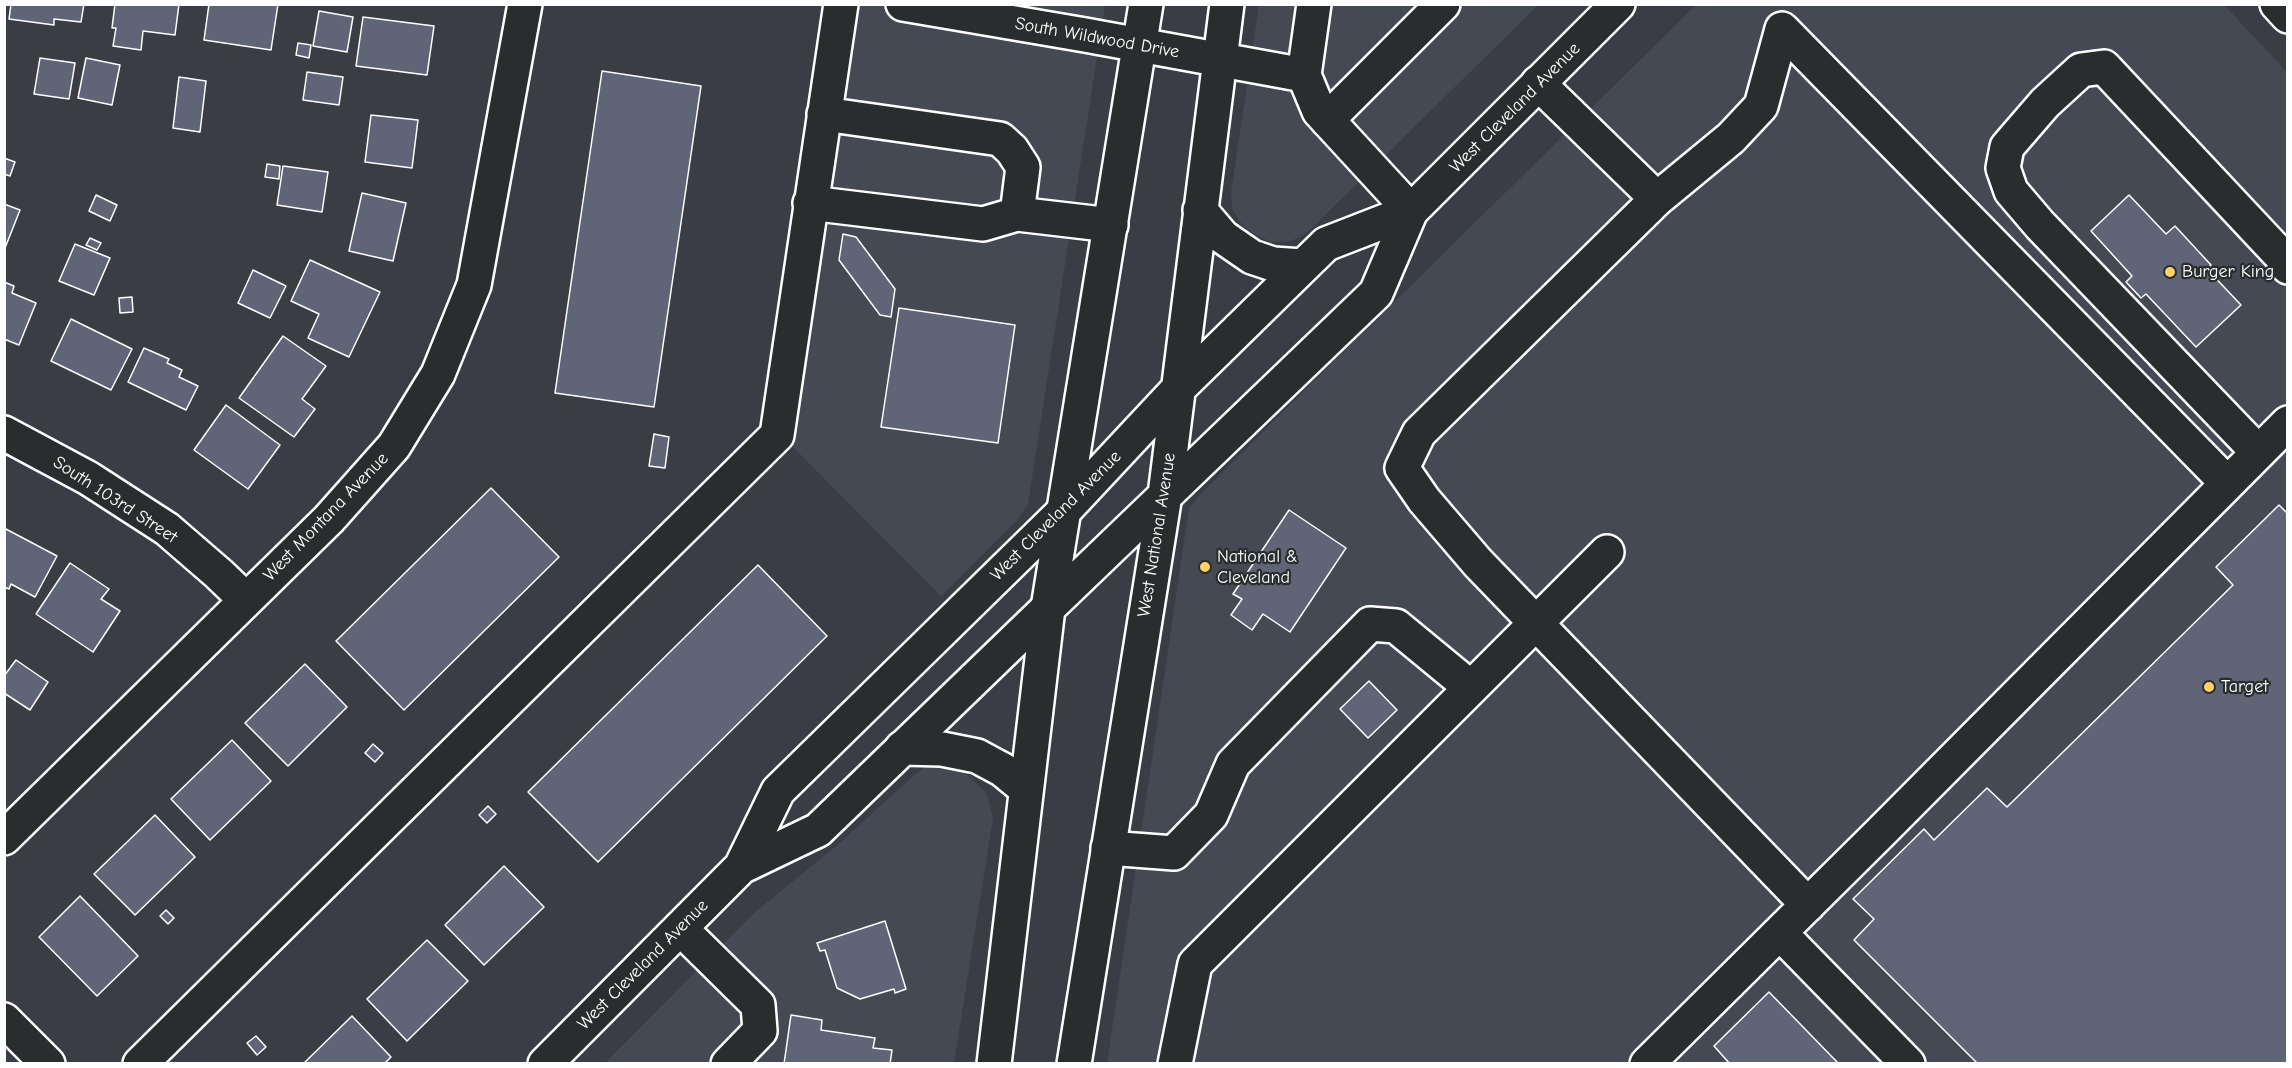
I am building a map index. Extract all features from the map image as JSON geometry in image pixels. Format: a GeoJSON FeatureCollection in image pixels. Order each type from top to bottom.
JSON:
{"type":"FeatureCollection","features":[{"type":"Feature","properties":{"kind":"main road","name":"West Montana Avenue"},"geometry":{"type":"LineString","coordinates":[[4,838],[329,519],[393,446],[438,374],[474,285],[525,4]]}},
{"type":"Feature","properties":{"kind":"main road"},"geometry":{"type":"LineString","coordinates":[[140,1064],[777,435],[841,4]]}},
{"type":"Feature","properties":{"kind":"main road","name":"South Wildwood Drive"},"geometry":{"type":"LineString","coordinates":[[903,4],[1304,75]]}},
{"type":"Feature","properties":{"kind":"main road"},"geometry":{"type":"LineString","coordinates":[[994,1064],[1048,608],[1146,4]]}},
{"type":"Feature","properties":{"kind":"main road","name":"West National Avenue"},"geometry":{"type":"LineString","coordinates":[[1074,1064],[1165,495],[1218,60],[1227,4]]}},
{"type":"Feature","properties":{"kind":"main road"},"geometry":{"type":"LineString","coordinates":[[1314,4],[1304,75],[1318,111],[1411,211]]}},
{"type":"Feature","properties":{"kind":"main road"},"geometry":{"type":"LineString","coordinates":[[1327,120],[1443,4]]}},
{"type":"Feature","properties":{"kind":"main road","name":"West Cleveland Avenue"},"geometry":{"type":"LineString","coordinates":[[741,867],[818,830],[1376,293],[1411,211],[1618,4]]}},
{"type":"Feature","properties":{"kind":"main road"},"geometry":{"type":"LineString","coordinates":[[2277,4],[2288,16]]}},
{"type":"Feature","properties":{"kind":"main road"},"geometry":{"type":"LineString","coordinates":[[1787,17],[1761,106],[1731,138],[1658,199],[1419,433],[1402,468],[1424,500],[1470,554],[1808,905]]}},
{"type":"Feature","properties":{"kind":"main road"},"geometry":{"type":"LineString","coordinates":[[1787,17],[2227,483]]}},
{"type":"Feature","properties":{"kind":"main road"},"geometry":{"type":"LineString","coordinates":[[2258,452],[2040,225],[2011,191],[2003,168],[2007,147],[2044,103],[2081,70],[2104,67],[2285,260],[2288,267]]}},
{"type":"Feature","properties":{"kind":"main road"},"geometry":{"type":"LineString","coordinates":[[1538,83],[1658,199]]}},
{"type":"Feature","properties":{"kind":"main road"},"geometry":{"type":"LineString","coordinates":[[824,114],[1000,140],[1012,150],[1023,166],[1017,214]]}},
{"type":"Feature","properties":{"kind":"main road"},"geometry":{"type":"LineString","coordinates":[[810,203],[983,224],[1017,214],[1111,225]]}},
{"type":"Feature","properties":{"kind":"main road"},"geometry":{"type":"LineString","coordinates":[[1200,210],[1223,237],[1252,257],[1273,264],[1304,266]]}},
{"type":"Feature","properties":{"kind":"main road","name":"West Cleveland Avenue"},"geometry":{"type":"LineString","coordinates":[[545,1064],[741,867],[778,791],[1064,512],[1178,389],[1326,244],[1411,211]]}},
{"type":"Feature","properties":{"kind":"main road"},"geometry":{"type":"LineString","coordinates":[[1647,1064],[2288,423]]}},
{"type":"Feature","properties":{"kind":"main road","name":"South 103rd Street"},"geometry":{"type":"LineString","coordinates":[[4,433],[88,478],[166,530],[246,600]]}},
{"type":"Feature","properties":{"kind":"main road"},"geometry":{"type":"LineString","coordinates":[[1175,1064],[1195,964],[1606,552]]}},
{"type":"Feature","properties":{"kind":"main road"},"geometry":{"type":"LineString","coordinates":[[1108,848],[1174,853],[1211,815],[1233,764],[1370,624],[1396,626],[1470,687]]}},
{"type":"Feature","properties":{"kind":"main road"},"geometry":{"type":"LineString","coordinates":[[902,748],[942,749],[977,756],[1003,770],[1026,789]]}},
{"type":"Feature","properties":{"kind":"main road"},"geometry":{"type":"LineString","coordinates":[[680,928],[758,1005],[760,1031],[728,1064]]}},
{"type":"Feature","properties":{"kind":"main road"},"geometry":{"type":"LineString","coordinates":[[1780,933],[1908,1064]]}},
{"type":"Feature","properties":{"kind":"main road"},"geometry":{"type":"LineString","coordinates":[[4,1020],[48,1064]]}},
{"type":"Feature","properties":{"kind":"shaded area"},"geometry":{"type":"Polygon","coordinates":[[[853,5],[1105,5],[1028,504],[1018,519],[941,596],[793,447],[853,5]]]}},
{"type":"Feature","properties":{"kind":"shaded area"},"geometry":{"type":"Polygon","coordinates":[[[1259,5],[1538,5],[1309,231],[1296,239],[1271,242],[1249,231],[1239,221],[1232,208],[1231,193],[1259,5]]]}},
{"type":"Feature","properties":{"kind":"shaded area"},"geometry":{"type":"Polygon","coordinates":[[[1696,5],[2224,5],[2287,72],[2287,1063],[1107,1064],[1189,508],[1312,383],[1696,5]]]}},
{"type":"Feature","properties":{"kind":"shaded area"},"geometry":{"type":"Polygon","coordinates":[[[938,763],[960,769],[987,794],[993,818],[954,1063],[604,1064],[754,913],[840,843],[912,777],[925,767],[938,763]]]}},
{"type":"Feature","properties":{"kind":"building"},"geometry":{"type":"Polygon","coordinates":[[[11,4],[84,4],[81,22],[54,19],[54,25],[9,19],[11,4]]]}},
{"type":"Feature","properties":{"kind":"building"},"geometry":{"type":"Polygon","coordinates":[[[115,4],[179,4],[175,35],[143,31],[141,50],[113,46],[116,28],[112,28],[115,4]]]}},
{"type":"Feature","properties":{"kind":"building"},"geometry":{"type":"Polygon","coordinates":[[[209,4],[278,4],[271,50],[204,40],[209,4]]]}},
{"type":"Feature","properties":{"kind":"building"},"geometry":{"type":"Polygon","coordinates":[[[319,11],[353,17],[347,52],[313,46],[319,11]]]}},
{"type":"Feature","properties":{"kind":"building"},"geometry":{"type":"Polygon","coordinates":[[[363,17],[434,26],[427,75],[356,66],[363,17]]]}},
{"type":"Feature","properties":{"kind":"building"},"geometry":{"type":"Polygon","coordinates":[[[298,43],[311,45],[309,58],[296,55],[298,43]]]}},
{"type":"Feature","properties":{"kind":"building"},"geometry":{"type":"Polygon","coordinates":[[[40,58],[75,63],[69,99],[34,94],[40,58]]]}},
{"type":"Feature","properties":{"kind":"building"},"geometry":{"type":"Polygon","coordinates":[[[86,58],[120,65],[112,105],[78,98],[86,58]]]}},
{"type":"Feature","properties":{"kind":"building"},"geometry":{"type":"Polygon","coordinates":[[[602,71],[701,86],[654,407],[555,393],[602,71]]]}},
{"type":"Feature","properties":{"kind":"building"},"geometry":{"type":"Polygon","coordinates":[[[307,72],[343,77],[339,105],[303,100],[307,72]]]}},
{"type":"Feature","properties":{"kind":"building"},"geometry":{"type":"Polygon","coordinates":[[[179,77],[206,81],[200,132],[173,128],[179,77]]]}},
{"type":"Feature","properties":{"kind":"building"},"geometry":{"type":"Polygon","coordinates":[[[371,115],[418,120],[412,168],[365,162],[371,115]]]}},
{"type":"Feature","properties":{"kind":"building"},"geometry":{"type":"Polygon","coordinates":[[[4,158],[15,162],[10,176],[4,174],[4,158]]]}},
{"type":"Feature","properties":{"kind":"building"},"geometry":{"type":"Polygon","coordinates":[[[267,164],[280,166],[279,179],[265,177],[267,164]]]}},
{"type":"Feature","properties":{"kind":"building"},"geometry":{"type":"Polygon","coordinates":[[[283,166],[328,172],[322,212],[277,205],[283,166]]]}},
{"type":"Feature","properties":{"kind":"building"},"geometry":{"type":"Polygon","coordinates":[[[362,193],[406,203],[393,261],[349,251],[362,193]]]}},
{"type":"Feature","properties":{"kind":"building"},"geometry":{"type":"Polygon","coordinates":[[[96,195],[117,205],[110,221],[89,211],[96,195]]]}},
{"type":"Feature","properties":{"kind":"building","name":"Burger King"},"geometry":{"type":"Polygon","coordinates":[[[2129,195],[2166,234],[2175,226],[2211,265],[2207,269],[2241,305],[2196,347],[2146,294],[2141,298],[2126,282],[2132,276],[2091,231],[2129,195]]]}},
{"type":"Feature","properties":{"kind":"building"},"geometry":{"type":"Polygon","coordinates":[[[4,204],[20,210],[5,248],[4,247],[4,204]]]}},
{"type":"Feature","properties":{"kind":"building"},"geometry":{"type":"Polygon","coordinates":[[[843,234],[856,237],[895,289],[891,317],[880,315],[839,260],[843,234]]]}},
{"type":"Feature","properties":{"kind":"building"},"geometry":{"type":"Polygon","coordinates":[[[90,238],[101,243],[97,250],[86,245],[90,238]]]}},
{"type":"Feature","properties":{"kind":"building"},"geometry":{"type":"Polygon","coordinates":[[[75,244],[110,258],[94,295],[59,281],[75,244]]]}},
{"type":"Feature","properties":{"kind":"building"},"geometry":{"type":"Polygon","coordinates":[[[310,260],[380,292],[349,357],[308,338],[319,314],[291,301],[310,260]]]}},
{"type":"Feature","properties":{"kind":"building"},"geometry":{"type":"Polygon","coordinates":[[[253,270],[286,286],[270,318],[238,303],[253,270]]]}},
{"type":"Feature","properties":{"kind":"building"},"geometry":{"type":"Polygon","coordinates":[[[4,282],[14,286],[12,293],[36,303],[19,345],[4,339],[4,282]]]}},
{"type":"Feature","properties":{"kind":"building"},"geometry":{"type":"Polygon","coordinates":[[[132,297],[133,312],[120,313],[119,298],[132,297]]]}},
{"type":"Feature","properties":{"kind":"building"},"geometry":{"type":"Polygon","coordinates":[[[899,308],[1015,325],[998,443],[881,427],[899,308]]]}},
{"type":"Feature","properties":{"kind":"building"},"geometry":{"type":"Polygon","coordinates":[[[71,319],[132,349],[111,390],[51,361],[71,319]]]}},
{"type":"Feature","properties":{"kind":"building"},"geometry":{"type":"Polygon","coordinates":[[[283,336],[326,366],[302,399],[315,409],[294,437],[239,398],[283,336]]]}},
{"type":"Feature","properties":{"kind":"building"},"geometry":{"type":"Polygon","coordinates":[[[144,348],[169,359],[167,363],[182,370],[179,377],[198,386],[186,410],[128,382],[144,348]]]}},
{"type":"Feature","properties":{"kind":"building"},"geometry":{"type":"Polygon","coordinates":[[[226,405],[280,445],[248,489],[194,450],[226,405]]]}},
{"type":"Feature","properties":{"kind":"building"},"geometry":{"type":"Polygon","coordinates":[[[654,434],[669,437],[665,468],[649,466],[654,434]]]}},
{"type":"Feature","properties":{"kind":"building"},"geometry":{"type":"Polygon","coordinates":[[[491,488],[559,557],[404,710],[336,641],[491,488]]]}},
{"type":"Feature","properties":{"kind":"building","name":"Target"},"geometry":{"type":"Polygon","coordinates":[[[2279,505],[2288,514],[2288,1064],[1978,1064],[1854,940],[1874,919],[1853,899],[1924,829],[1934,840],[1987,788],[2007,807],[2233,585],[2216,567],[2279,505]]]}},
{"type":"Feature","properties":{"kind":"building"},"geometry":{"type":"Polygon","coordinates":[[[1289,510],[1346,548],[1290,632],[1263,614],[1252,630],[1231,615],[1242,599],[1233,594],[1289,510]]]}},
{"type":"Feature","properties":{"kind":"building"},"geometry":{"type":"Polygon","coordinates":[[[4,528],[57,556],[35,597],[11,584],[9,589],[4,587],[4,528]]]}},
{"type":"Feature","properties":{"kind":"building"},"geometry":{"type":"Polygon","coordinates":[[[70,563],[109,589],[101,599],[120,611],[93,652],[36,614],[70,563]]]}},
{"type":"Feature","properties":{"kind":"building"},"geometry":{"type":"Polygon","coordinates":[[[758,565],[827,636],[598,862],[528,792],[758,565]]]}},
{"type":"Feature","properties":{"kind":"building"},"geometry":{"type":"Polygon","coordinates":[[[16,660],[48,682],[30,710],[4,693],[4,676],[16,660]]]}},
{"type":"Feature","properties":{"kind":"building"},"geometry":{"type":"Polygon","coordinates":[[[305,664],[347,707],[288,766],[245,723],[305,664]]]}},
{"type":"Feature","properties":{"kind":"building"},"geometry":{"type":"Polygon","coordinates":[[[1369,681],[1397,710],[1368,738],[1340,709],[1369,681]]]}},
{"type":"Feature","properties":{"kind":"building"},"geometry":{"type":"Polygon","coordinates":[[[232,740],[271,781],[210,840],[171,799],[232,740]]]}},
{"type":"Feature","properties":{"kind":"building"},"geometry":{"type":"Polygon","coordinates":[[[373,744],[383,753],[375,762],[365,753],[373,744]]]}},
{"type":"Feature","properties":{"kind":"building"},"geometry":{"type":"Polygon","coordinates":[[[488,806],[496,814],[487,823],[479,815],[488,806]]]}},
{"type":"Feature","properties":{"kind":"building"},"geometry":{"type":"Polygon","coordinates":[[[155,815],[195,857],[135,915],[94,874],[155,815]]]}},
{"type":"Feature","properties":{"kind":"building"},"geometry":{"type":"Polygon","coordinates":[[[504,866],[544,907],[484,965],[445,925],[504,866]]]}},
{"type":"Feature","properties":{"kind":"building"},"geometry":{"type":"Polygon","coordinates":[[[80,896],[138,956],[97,996],[39,937],[80,896]]]}},
{"type":"Feature","properties":{"kind":"building"},"geometry":{"type":"Polygon","coordinates":[[[166,910],[174,918],[168,924],[160,916],[166,910]]]}},
{"type":"Feature","properties":{"kind":"building"},"geometry":{"type":"Polygon","coordinates":[[[885,921],[906,989],[895,993],[894,989],[860,999],[837,988],[825,950],[820,951],[817,943],[885,921]]]}},
{"type":"Feature","properties":{"kind":"building"},"geometry":{"type":"Polygon","coordinates":[[[427,940],[468,981],[407,1041],[367,999],[427,940]]]}},
{"type":"Feature","properties":{"kind":"building"},"geometry":{"type":"Polygon","coordinates":[[[1769,992],[1839,1064],[1730,1064],[1714,1046],[1769,992]]]}},
{"type":"Feature","properties":{"kind":"building"},"geometry":{"type":"Polygon","coordinates":[[[791,1015],[822,1020],[821,1030],[875,1038],[873,1048],[892,1050],[890,1064],[784,1064],[791,1015]]]}},
{"type":"Feature","properties":{"kind":"building"},"geometry":{"type":"Polygon","coordinates":[[[352,1016],[391,1057],[384,1064],[303,1064],[352,1016]]]}},
{"type":"Feature","properties":{"kind":"building"},"geometry":{"type":"Polygon","coordinates":[[[256,1036],[266,1047],[257,1055],[247,1043],[256,1036]]]}},
{"type":"Feature","properties":{"kind":"place","name":"Burger King"},"geometry":{"type":"Point","coordinates":[2170,272]}},
{"type":"Feature","properties":{"kind":"place","name":"National & Cleveland"},"geometry":{"type":"Point","coordinates":[1205,567]}},
{"type":"Feature","properties":{"kind":"place","name":"Target"},"geometry":{"type":"Point","coordinates":[2209,687]}}]}
